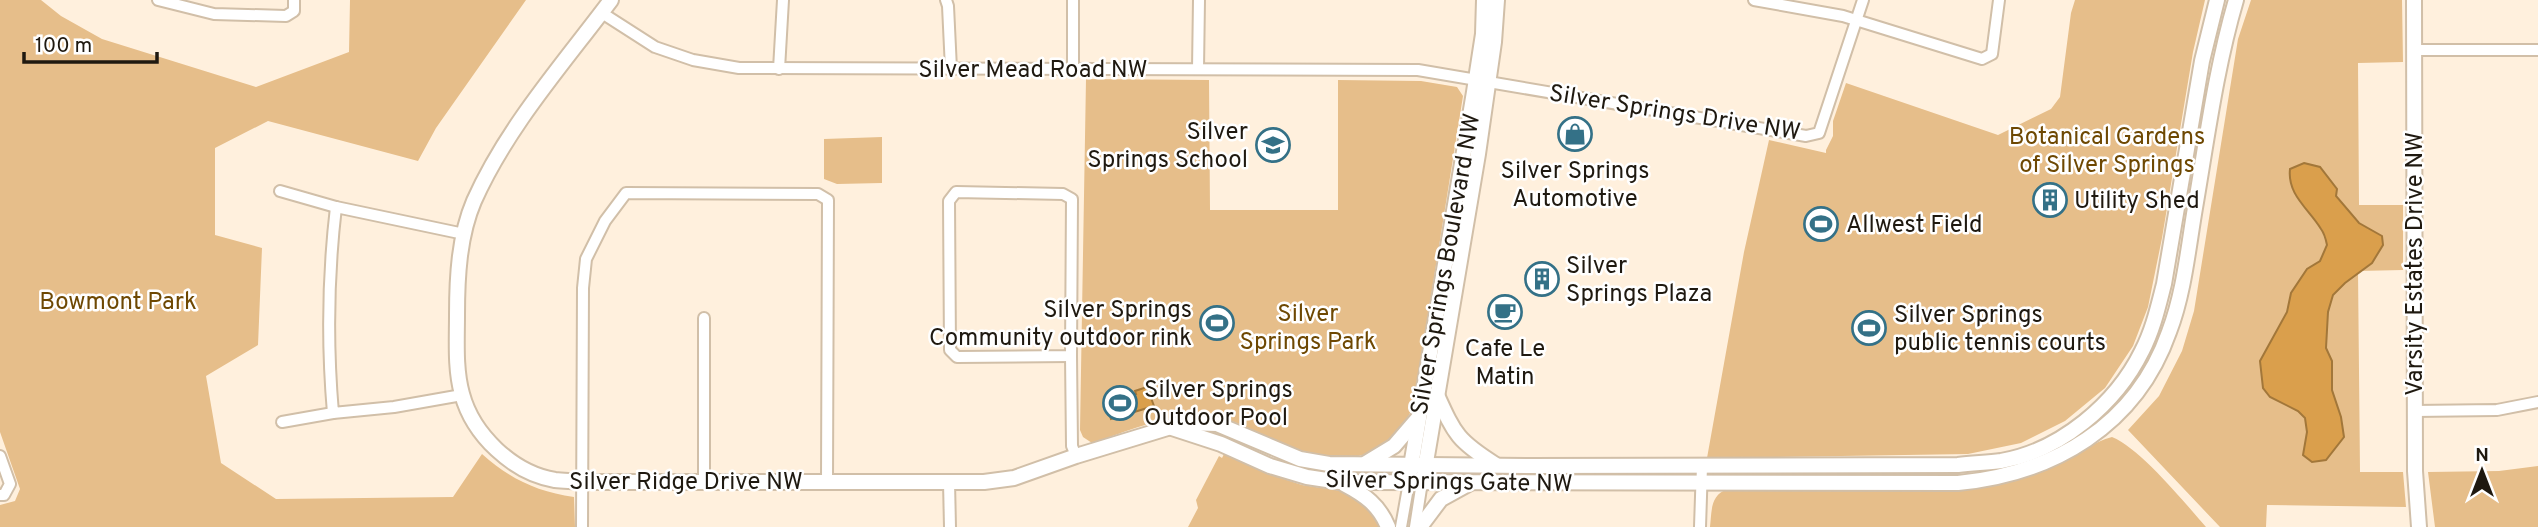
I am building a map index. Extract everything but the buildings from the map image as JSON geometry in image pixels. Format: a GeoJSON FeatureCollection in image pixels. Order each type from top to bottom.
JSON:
{"type":"FeatureCollection","features":[{"type":"Feature","properties":{"kind":"street"},"geometry":{"type":"LineString","coordinates":[[158,0],[214,14],[286,16],[294,11],[294,0]]}},
{"type":"Feature","properties":{"kind":"street","name":"Silver Ridge Drive NW"},"geometry":{"type":"LineString","coordinates":[[611,0],[506,141],[473,204],[464,234],[457,292],[457,355],[462,395],[484,436],[502,454],[521,467],[553,480],[582,482],[984,482],[1014,478],[1076,456],[1172,428]]}},
{"type":"Feature","properties":{"kind":"street"},"geometry":{"type":"LineString","coordinates":[[779,69],[783,0]]}},
{"type":"Feature","properties":{"kind":"street"},"geometry":{"type":"LineString","coordinates":[[946,0],[951,69]]}},
{"type":"Feature","properties":{"kind":"street"},"geometry":{"type":"LineString","coordinates":[[1073,0],[1073,69]]}},
{"type":"Feature","properties":{"kind":"street"},"geometry":{"type":"LineString","coordinates":[[1198,69],[1199,0]]}},
{"type":"Feature","properties":{"kind":"street","name":"Silver Springs Boulevard NW"},"geometry":{"type":"LineString","coordinates":[[1401,527],[1437,395],[1482,80],[1484,0]]}},
{"type":"Feature","properties":{"kind":"street","name":"Silver Springs Boulevard NW"},"geometry":{"type":"LineString","coordinates":[[1418,466],[1420,416],[1482,80],[1494,42],[1497,0]]}},
{"type":"Feature","properties":{"kind":"street"},"geometry":{"type":"LineString","coordinates":[[1754,0],[1856,19],[1982,59],[1992,54],[1999,0]]}},
{"type":"Feature","properties":{"kind":"street","name":"Silver Springs Drive NW"},"geometry":{"type":"LineString","coordinates":[[1482,80],[1806,136],[1819,133],[1863,0]]}},
{"type":"Feature","properties":{"kind":"street","name":"Silver Springs Gate NW"},"geometry":{"type":"LineString","coordinates":[[1172,428],[1184,422],[1217,424],[1300,459],[1329,464],[1362,465],[1958,465],[2003,460],[2036,450],[2062,437],[2088,419],[2113,394],[2142,352],[2155,321],[2164,284],[2202,61],[2217,0]]}},
{"type":"Feature","properties":{"kind":"street","name":"Silver Springs Gate NW"},"geometry":{"type":"LineString","coordinates":[[1172,428],[1221,444],[1270,467],[1307,478],[1340,482],[1958,483],[1990,480],[2050,462],[2077,447],[2107,424],[2138,390],[2156,362],[2169,332],[2182,284],[2220,62],[2236,0]]}},
{"type":"Feature","properties":{"kind":"street","name":"Varsity Estates Drive NW"},"geometry":{"type":"LineString","coordinates":[[2414,0],[2414,471],[2420,527]]}},
{"type":"Feature","properties":{"kind":"street","name":"Silver Mead Road NW"},"geometry":{"type":"LineString","coordinates":[[602,13],[655,47],[693,60],[739,68],[1418,70],[1482,80]]}},
{"type":"Feature","properties":{"kind":"street"},"geometry":{"type":"LineString","coordinates":[[2414,50],[2538,50]]}},
{"type":"Feature","properties":{"kind":"street"},"geometry":{"type":"LineString","coordinates":[[280,191],[335,207],[464,234]]}},
{"type":"Feature","properties":{"kind":"street"},"geometry":{"type":"LineString","coordinates":[[1071,356],[957,356],[950,350],[949,201],[956,192],[1063,194],[1072,200],[1072,446],[1076,456]]}},
{"type":"Feature","properties":{"kind":"street"},"geometry":{"type":"LineString","coordinates":[[582,527],[583,288],[586,259],[605,221],[626,193],[818,194],[828,200],[827,482]]}},
{"type":"Feature","properties":{"kind":"street"},"geometry":{"type":"LineString","coordinates":[[333,413],[328,360],[330,253],[335,207]]}},
{"type":"Feature","properties":{"kind":"street"},"geometry":{"type":"LineString","coordinates":[[704,318],[704,481]]}},
{"type":"Feature","properties":{"kind":"street"},"geometry":{"type":"LineString","coordinates":[[282,422],[462,395]]}},
{"type":"Feature","properties":{"kind":"street"},"geometry":{"type":"LineString","coordinates":[[1437,395],[1456,435],[1471,449],[1498,466]]}},
{"type":"Feature","properties":{"kind":"street"},"geometry":{"type":"LineString","coordinates":[[2414,411],[2497,411],[2538,402]]}},
{"type":"Feature","properties":{"kind":"street"},"geometry":{"type":"LineString","coordinates":[[1362,465],[1394,446],[1420,416]]}},
{"type":"Feature","properties":{"kind":"street"},"geometry":{"type":"LineString","coordinates":[[0,456],[10,484],[4,495],[0,495]]}},
{"type":"Feature","properties":{"kind":"street"},"geometry":{"type":"LineString","coordinates":[[1700,527],[1702,466]]}},
{"type":"Feature","properties":{"kind":"street"},"geometry":{"type":"LineString","coordinates":[[949,482],[950,527]]}},
{"type":"Feature","properties":{"kind":"street"},"geometry":{"type":"LineString","coordinates":[[1340,482],[1367,497],[1377,507],[1388,527]]}},
{"type":"Feature","properties":{"kind":"street","name":"Silver Springs Boulevard NW"},"geometry":{"type":"LineString","coordinates":[[1415,482],[1417,527]]}},
{"type":"Feature","properties":{"kind":"street"},"geometry":{"type":"LineString","coordinates":[[1417,527],[1441,499],[1472,482]]}},
{"type":"Feature","properties":{"kind":"green space","name":"Bowmont Park"},"geometry":{"type":"Polygon","coordinates":[[[0,0],[41,0],[61,16],[102,39],[256,87],[349,52],[350,0],[526,0],[436,128],[418,161],[268,121],[215,148],[215,235],[262,248],[258,345],[206,376],[221,463],[276,499],[453,497],[482,454],[503,471],[525,483],[548,492],[574,497],[575,527],[0,527],[0,505],[15,501],[20,489],[0,432],[0,0]]]}},
{"type":"Feature","properties":{"kind":"green space","name":"Botanical Gardens of Silver Springs"},"geometry":{"type":"Polygon","coordinates":[[[2075,0],[2205,0],[2193,52],[2148,307],[2133,346],[2105,388],[2065,421],[2021,443],[1968,454],[1707,458],[1744,252],[1769,140],[1826,153],[1846,83],[1998,135],[2051,109],[2060,97],[2075,0]]]}},
{"type":"Feature","properties":{"kind":"green space"},"geometry":{"type":"Polygon","coordinates":[[[2251,0],[2402,0],[2403,62],[2358,63],[2359,205],[2403,205],[2403,270],[2358,271],[2360,472],[2403,472],[2406,507],[2267,505],[2266,527],[2220,527],[2128,430],[2159,396],[2182,351],[2194,311],[2238,39],[2251,0]]]}},
{"type":"Feature","properties":{"kind":"green space","name":"Silver Springs Park"},"geometry":{"type":"Polygon","coordinates":[[[1086,79],[1209,80],[1210,210],[1338,210],[1338,80],[1421,81],[1457,87],[1463,96],[1414,403],[1394,437],[1380,448],[1364,454],[1329,458],[1291,449],[1223,418],[1197,415],[1151,423],[1092,443],[1083,437],[1080,430],[1086,79]]]}},
{"type":"Feature","properties":{"kind":"green space"},"geometry":{"type":"Polygon","coordinates":[[[882,137],[882,183],[837,184],[824,179],[824,139],[882,137]]]}},
{"type":"Feature","properties":{"kind":"green space"},"geometry":{"type":"Polygon","coordinates":[[[2112,437],[2149,464],[2206,527],[1710,527],[1715,499],[1728,489],[1968,488],[2020,479],[2044,471],[2112,437]]]}},
{"type":"Feature","properties":{"kind":"green space"},"geometry":{"type":"Polygon","coordinates":[[[1225,452],[1269,474],[1302,485],[1349,492],[1365,501],[1383,527],[1188,527],[1198,508],[1196,500],[1219,456],[1222,458],[1225,452]]]}},
{"type":"Feature","properties":{"kind":"green space"},"geometry":{"type":"Polygon","coordinates":[[[2538,466],[2538,527],[2435,527],[2428,472],[2499,471],[2538,466]]]}},
{"type":"Feature","properties":{"kind":"shaded area"},"geometry":{"type":"Polygon","coordinates":[[[2304,163],[2320,167],[2337,189],[2336,196],[2359,223],[2382,236],[2383,245],[2372,263],[2333,295],[2328,312],[2326,348],[2332,361],[2332,390],[2344,437],[2326,460],[2312,462],[2303,455],[2307,432],[2305,418],[2298,411],[2270,397],[2263,388],[2260,361],[2287,312],[2291,293],[2307,269],[2320,261],[2327,245],[2322,231],[2292,187],[2290,169],[2304,163]]]}},
{"type":"Feature","properties":{"kind":"shaded area"},"geometry":{"type":"Polygon","coordinates":[[[1147,387],[1154,406],[1111,419],[1106,403],[1136,394],[1135,391],[1147,387]]]}},
{"type":"Feature","properties":{"kind":"place","name":"Silver Springs Automotive"},"geometry":{"type":"Point","coordinates":[1575,134]}},
{"type":"Feature","properties":{"kind":"place","name":"Silver Springs School"},"geometry":{"type":"Point","coordinates":[1273,145]}},
{"type":"Feature","properties":{"kind":"place","name":"Utility Shed"},"geometry":{"type":"Point","coordinates":[2050,200]}},
{"type":"Feature","properties":{"kind":"place","name":"Allwest Field"},"geometry":{"type":"Point","coordinates":[1821,224]}},
{"type":"Feature","properties":{"kind":"place","name":"Silver Springs Plaza"},"geometry":{"type":"Point","coordinates":[1542,279]}},
{"type":"Feature","properties":{"kind":"place","name":"Cafe Le Matin"},"geometry":{"type":"Point","coordinates":[1505,312]}},
{"type":"Feature","properties":{"kind":"place","name":"Silver Springs Community outdoor rink"},"geometry":{"type":"Point","coordinates":[1217,323]}},
{"type":"Feature","properties":{"kind":"place","name":"Silver Springs public tennis courts"},"geometry":{"type":"Point","coordinates":[1869,328]}},
{"type":"Feature","properties":{"kind":"place","name":"Silver Springs Outdoor Pool"},"geometry":{"type":"Point","coordinates":[1120,403]}}]}
